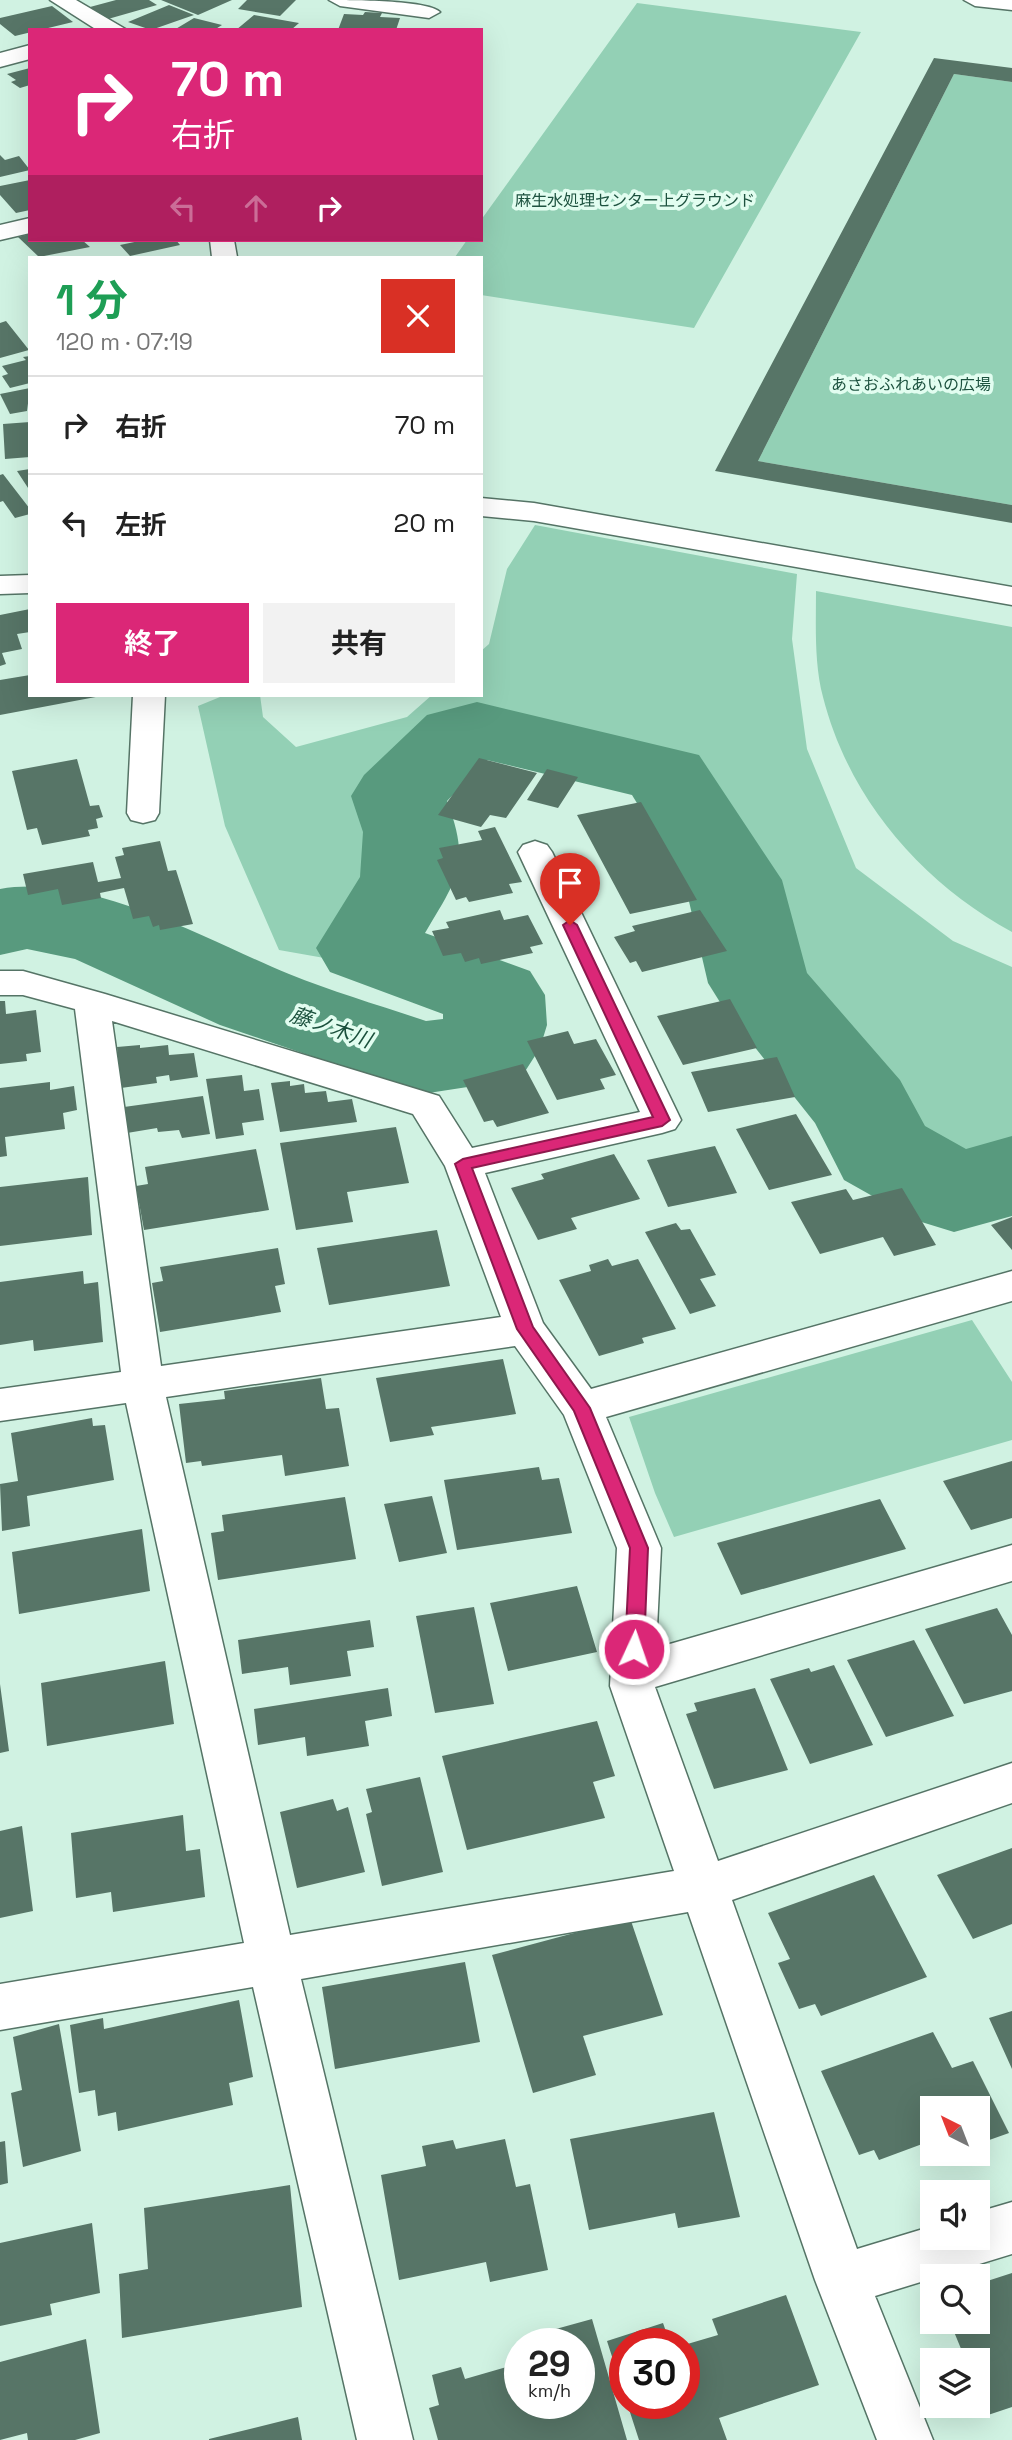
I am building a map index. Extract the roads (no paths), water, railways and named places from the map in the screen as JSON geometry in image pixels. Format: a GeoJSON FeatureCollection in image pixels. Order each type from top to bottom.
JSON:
{"type":"FeatureCollection","features":[{"type":"Feature","properties":{"kind":"street"},"geometry":{"type":"LineString","coordinates":[[61,0],[110,28]]}},
{"type":"Feature","properties":{"kind":"street"},"geometry":{"type":"LineString","coordinates":[[340,0],[429,14]]}},
{"type":"Feature","properties":{"kind":"street"},"geometry":{"type":"LineString","coordinates":[[975,0],[1012,4]]}},
{"type":"Feature","properties":{"kind":"street"},"geometry":{"type":"LineString","coordinates":[[0,60],[28,53]]}},
{"type":"Feature","properties":{"kind":"street"},"geometry":{"type":"LineString","coordinates":[[0,233],[28,226]]}},
{"type":"Feature","properties":{"kind":"street"},"geometry":{"type":"LineString","coordinates":[[483,507],[547,514],[1012,596]]}},
{"type":"Feature","properties":{"kind":"street"},"geometry":{"type":"LineString","coordinates":[[0,585],[28,584]]}},
{"type":"Feature","properties":{"kind":"street"},"geometry":{"type":"LineString","coordinates":[[143,813],[149,697]]}},
{"type":"Feature","properties":{"kind":"street"},"geometry":{"type":"LineString","coordinates":[[463,1164],[662,1120],[535,852]]}},
{"type":"Feature","properties":{"kind":"street"},"geometry":{"type":"LineString","coordinates":[[0,983],[23,983],[92,1002],[426,1105],[463,1164],[525,1329],[582,1408],[639,1548],[632,1686],[842,2280],[905,2440]]}},
{"type":"Feature","properties":{"kind":"street"},"geometry":{"type":"LineString","coordinates":[[92,1002],[144,1385],[272,1961],[385,2440]]}},
{"type":"Feature","properties":{"kind":"street"},"geometry":{"type":"LineString","coordinates":[[582,1408],[1012,1286]]}},
{"type":"Feature","properties":{"kind":"street"},"geometry":{"type":"LineString","coordinates":[[0,1405],[525,1329]]}},
{"type":"Feature","properties":{"kind":"street"},"geometry":{"type":"LineString","coordinates":[[633,1674],[1012,1563]]}},
{"type":"Feature","properties":{"kind":"street"},"geometry":{"type":"LineString","coordinates":[[0,2007],[703,1888],[1012,1783]]}},
{"type":"Feature","properties":{"kind":"street"},"geometry":{"type":"LineString","coordinates":[[842,2280],[1012,2228]]}},
{"type":"Feature","properties":{"kind":"waterway","name":"藤ノ木川"},"geometry":{"type":"LineString","coordinates":[[0,922],[27,917],[100,931],[256,1000],[422,1058],[487,1048],[495,1025],[494,995],[366,948],[409,877],[411,832],[398,796],[460,735],[477,730],[666,775],[733,880],[759,983],[862,1107],[883,1152],[954,1192],[1012,1176]]}},
{"type":"Feature","properties":{"kind":"park label","name":"麻生水処理センター上グラウンド"},"geometry":{"type":"Point","coordinates":[635,200]}},
{"type":"Feature","properties":{"kind":"park label","name":"あさおふれあいの広場"},"geometry":{"type":"Point","coordinates":[911,384]}}]}
